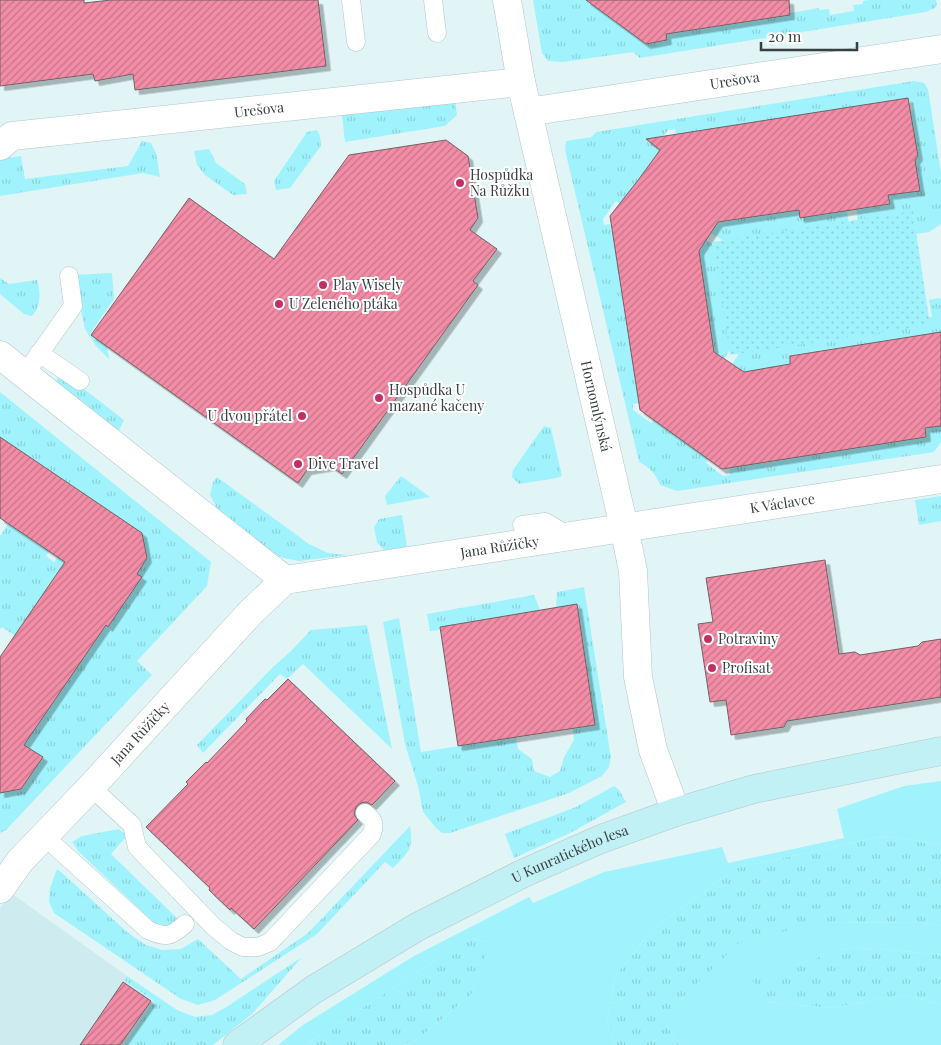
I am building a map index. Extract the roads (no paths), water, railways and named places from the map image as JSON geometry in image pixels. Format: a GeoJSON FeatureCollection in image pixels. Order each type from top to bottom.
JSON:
{"type":"FeatureCollection","features":[{"type":"Feature","properties":{"kind":"street","name":"Hornomlýnská"},"geometry":{"type":"LineString","coordinates":[[507,0],[521,82],[633,570],[638,677],[653,750],[676,812]]}},
{"type":"Feature","properties":{"kind":"street","name":"Urešova"},"geometry":{"type":"LineString","coordinates":[[528,112],[941,49]]}},
{"type":"Feature","properties":{"kind":"street","name":"Urešova"},"geometry":{"type":"LineString","coordinates":[[0,146],[12,136],[521,82]]}},
{"type":"Feature","properties":{"kind":"street"},"geometry":{"type":"LineString","coordinates":[[0,355],[32,364],[285,580]]}},
{"type":"Feature","properties":{"kind":"street","name":"K Václavce"},"geometry":{"type":"LineString","coordinates":[[624,528],[941,479]]}},
{"type":"Feature","properties":{"kind":"street","name":"Jana Růžičky"},"geometry":{"type":"LineString","coordinates":[[0,889],[20,861],[91,787],[251,612],[285,580],[624,528]]}},
{"type":"Feature","properties":{"kind":"street","name":"U Kunratického lesa"},"geometry":{"type":"LineString","coordinates":[[237,1045],[313,990],[417,927],[524,873],[601,839],[676,812],[754,789],[941,751]]}},
{"type":"Feature","properties":{"kind":"lane"},"geometry":{"type":"LineString","coordinates":[[351,0],[356,42]]}},
{"type":"Feature","properties":{"kind":"lane"},"geometry":{"type":"LineString","coordinates":[[433,0],[437,33]]}},
{"type":"Feature","properties":{"kind":"lane"},"geometry":{"type":"LineString","coordinates":[[69,276],[73,306],[32,364],[80,381]]}},
{"type":"Feature","properties":{"kind":"lane"},"geometry":{"type":"LineString","coordinates":[[522,525],[546,522],[569,536]]}},
{"type":"Feature","properties":{"kind":"lane"},"geometry":{"type":"LineString","coordinates":[[91,787],[132,825],[137,847],[213,926],[231,941],[243,947],[258,947],[270,942],[372,834],[374,826],[372,818],[365,813]]}},
{"type":"Feature","properties":{"kind":"lane"},"geometry":{"type":"LineString","coordinates":[[44,836],[148,930],[161,936],[176,932],[185,924]]}},
{"type":"Feature","properties":{"kind":"place","name":"Hospůdka Na Růžku"},"geometry":{"type":"Point","coordinates":[460,183]}},
{"type":"Feature","properties":{"kind":"place","name":"Play Wisely"},"geometry":{"type":"Point","coordinates":[323,285]}},
{"type":"Feature","properties":{"kind":"place","name":"U Zeleného ptáka"},"geometry":{"type":"Point","coordinates":[279,304]}},
{"type":"Feature","properties":{"kind":"place","name":"Hospůdka U mazané kačeny"},"geometry":{"type":"Point","coordinates":[379,398]}},
{"type":"Feature","properties":{"kind":"place","name":"U dvou přátel"},"geometry":{"type":"Point","coordinates":[302,416]}},
{"type":"Feature","properties":{"kind":"place","name":"Dive Travel"},"geometry":{"type":"Point","coordinates":[298,464]}},
{"type":"Feature","properties":{"kind":"place","name":"Potraviny"},"geometry":{"type":"Point","coordinates":[708,639]}},
{"type":"Feature","properties":{"kind":"place","name":"Profisat"},"geometry":{"type":"Point","coordinates":[712,668]}}]}
